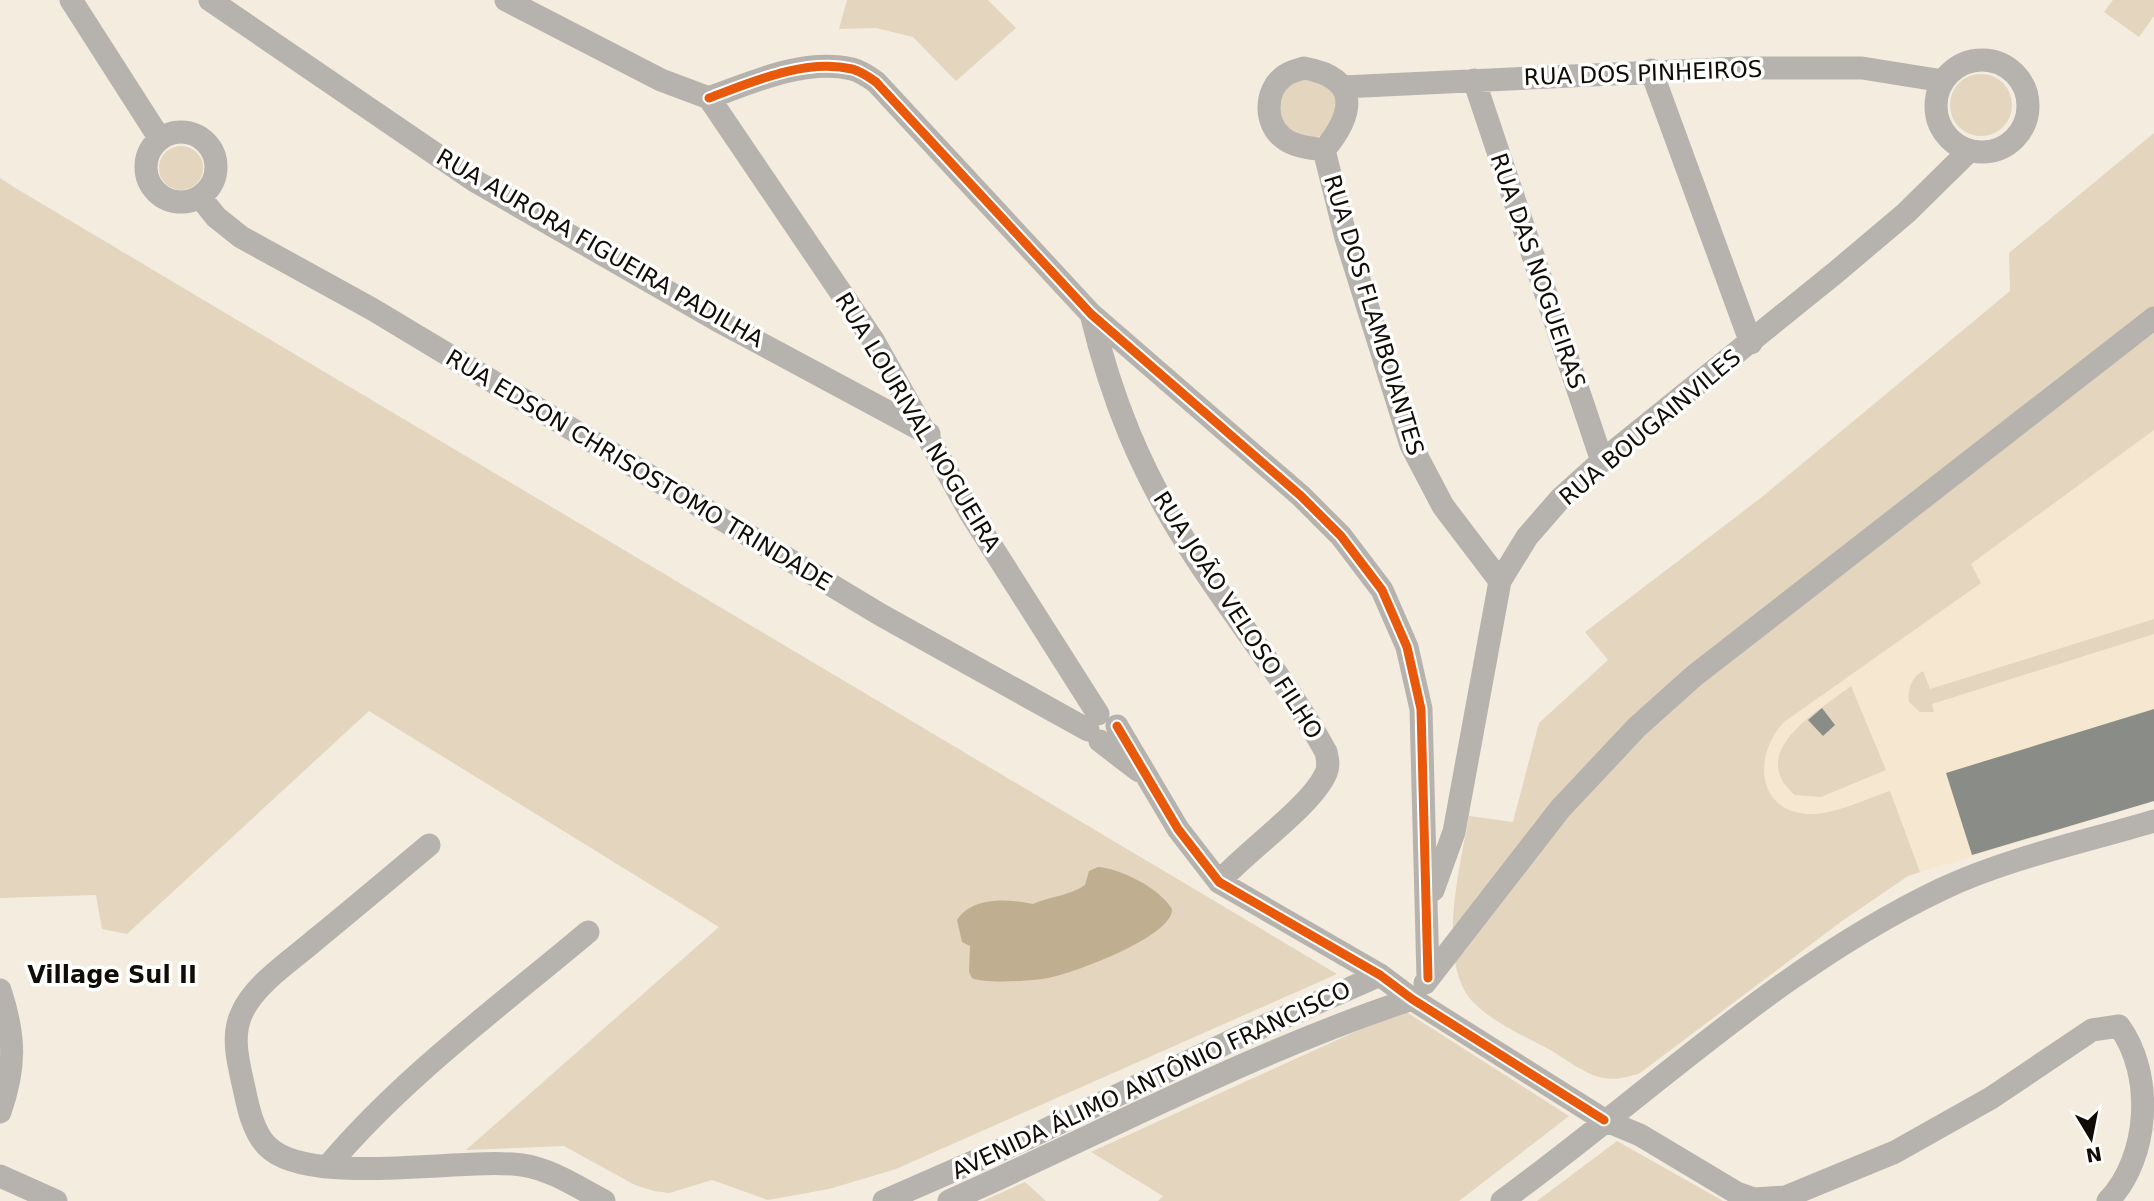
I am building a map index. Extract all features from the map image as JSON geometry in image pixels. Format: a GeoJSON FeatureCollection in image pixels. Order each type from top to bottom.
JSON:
{"type":"FeatureCollection","features":[{"type":"Feature","properties":{"kind":"street"},"geometry":{"type":"LineString","coordinates":[[71,0],[160,139]]}},
{"type":"Feature","properties":{"kind":"street","name":"RUA AURORA FIGUEIRA PADILHA"},"geometry":{"type":"LineString","coordinates":[[210,0],[475,181],[718,320],[929,434]]}},
{"type":"Feature","properties":{"kind":"street"},"geometry":{"type":"LineString","coordinates":[[506,0],[662,80],[709,98],[787,72],[825,66],[854,69],[876,82],[1091,314],[1301,496],[1341,536],[1382,590],[1407,647],[1422,709],[1428,978]]}},
{"type":"Feature","properties":{"kind":"street"},"geometry":{"type":"LineString","coordinates":[[1982,60],[2004,65],[2021,80],[2026,91],[2028,113],[2020,134],[2012,142],[1991,152],[1969,151],[1950,140],[1938,122],[1936,101],[1944,80],[1960,65],[1982,60]]}},
{"type":"Feature","properties":{"kind":"street"},"geometry":{"type":"LineString","coordinates":[[1304,68],[1326,72],[1343,87],[1348,108],[1341,130],[1324,150],[1302,147],[1281,137],[1269,118],[1270,95],[1283,76],[1304,68]]}},
{"type":"Feature","properties":{"kind":"street","name":"RUA DOS PINHEIROS"},"geometry":{"type":"LineString","coordinates":[[1343,87],[1651,70],[1862,68],[1944,80]]}},
{"type":"Feature","properties":{"kind":"street"},"geometry":{"type":"LineString","coordinates":[[1651,70],[1751,343]]}},
{"type":"Feature","properties":{"kind":"street","name":"RUA DAS NOGUEIRAS"},"geometry":{"type":"LineString","coordinates":[[1474,80],[1602,461]]}},
{"type":"Feature","properties":{"kind":"street","name":"RUA LOURIVAL NOGUEIRA"},"geometry":{"type":"LineString","coordinates":[[709,98],[873,340],[929,434],[971,514],[1101,728]]}},
{"type":"Feature","properties":{"kind":"street"},"geometry":{"type":"LineString","coordinates":[[177,132],[196,135],[211,147],[216,165],[213,184],[200,197],[185,203],[169,201],[156,193],[148,180],[145,165],[149,150],[160,139],[177,132]]}},
{"type":"Feature","properties":{"kind":"street","name":"RUA DOS FLAMBOIANTES"},"geometry":{"type":"LineString","coordinates":[[1324,150],[1346,238],[1410,445],[1443,506],[1500,581]]}},
{"type":"Feature","properties":{"kind":"street","name":"RUA BOUGAINVILES"},"geometry":{"type":"LineString","coordinates":[[1428,902],[1454,832],[1500,581],[1527,537],[1560,499],[1602,461],[1751,343],[1906,213],[1969,151]]}},
{"type":"Feature","properties":{"kind":"street","name":"RUA EDSON CHRISOSTOMO TRINDADE"},"geometry":{"type":"LineString","coordinates":[[200,197],[216,217],[240,237],[372,309],[869,608],[1101,728]]}},
{"type":"Feature","properties":{"kind":"street","name":"RUA JOÃO VELOSO FILHO"},"geometry":{"type":"LineString","coordinates":[[1091,314],[1108,383],[1147,475],[1187,544],[1326,752],[1328,764],[1317,789],[1240,858],[1219,882]]}},
{"type":"Feature","properties":{"kind":"street"},"geometry":{"type":"LineString","coordinates":[[1412,999],[1560,809],[1637,727],[1694,676],[2154,318]]}},
{"type":"Feature","properties":{"kind":"street"},"geometry":{"type":"LineString","coordinates":[[1101,728],[1152,780],[1178,829],[1219,882],[1380,975],[1412,999],[1604,1120],[1640,1135],[1737,1193],[1754,1199],[1786,1197],[1895,1153],[1991,1098],[2092,1030],[2119,1026],[2133,1041],[2141,1060],[2146,1117],[2125,1183],[2108,1201]]}},
{"type":"Feature","properties":{"kind":"street"},"geometry":{"type":"LineString","coordinates":[[1502,1201],[1604,1120],[1824,956],[1899,912],[1944,888],[2002,866],[2154,821]]}},
{"type":"Feature","properties":{"kind":"street"},"geometry":{"type":"LineString","coordinates":[[429,845],[276,974],[241,1014],[236,1032],[237,1053],[255,1129],[266,1146],[281,1157],[298,1163],[328,1166],[523,1166],[539,1169],[604,1201]]}},
{"type":"Feature","properties":{"kind":"street"},"geometry":{"type":"LineString","coordinates":[[328,1166],[363,1125],[412,1079],[588,932]]}},
{"type":"Feature","properties":{"kind":"street","name":"AVENIDA ÁLIMO ANTÔNIO FRANCISCO"},"geometry":{"type":"LineString","coordinates":[[884,1201],[1028,1138],[1237,1038],[1380,975]]}},
{"type":"Feature","properties":{"kind":"street"},"geometry":{"type":"LineString","coordinates":[[0,990],[14,1051],[9,1086],[0,1112]]}},
{"type":"Feature","properties":{"kind":"street","name":"AVENIDA ÁLIMO ANTÔNIO FRANCISCO"},"geometry":{"type":"LineString","coordinates":[[949,1201],[1221,1076],[1353,1019],[1412,999]]}},
{"type":"Feature","properties":{"kind":"street"},"geometry":{"type":"LineString","coordinates":[[0,1176],[56,1201]]}},
{"type":"Feature","properties":{"kind":"shaded area"},"geometry":{"type":"Polygon","coordinates":[[[847,0],[988,0],[1016,28],[956,81],[913,37],[876,28],[839,29],[847,0]]]}},
{"type":"Feature","properties":{"kind":"shaded area"},"geometry":{"type":"Polygon","coordinates":[[[2113,0],[2154,0],[2154,16],[2139,37],[2104,12],[2113,0]]]}},
{"type":"Feature","properties":{"kind":"shaded area"},"geometry":{"type":"Polygon","coordinates":[[[1981,74],[2003,83],[2012,105],[2003,127],[1981,136],[1959,127],[1950,105],[1959,83],[1981,74]]]}},
{"type":"Feature","properties":{"kind":"shaded area"},"geometry":{"type":"Polygon","coordinates":[[[1293,79],[1324,80],[1340,106],[1327,134],[1307,140],[1280,125],[1278,94],[1293,79]]]}},
{"type":"Feature","properties":{"kind":"shaded area"},"geometry":{"type":"Polygon","coordinates":[[[2154,133],[2154,430],[1971,564],[1981,583],[1784,722],[1774,734],[1768,748],[1765,777],[1769,791],[1777,802],[1789,810],[1806,814],[1827,812],[1890,791],[1920,872],[1908,876],[1842,921],[1640,1073],[1614,1079],[1593,1075],[1482,1011],[1462,986],[1453,940],[1456,887],[1469,816],[1513,822],[1539,723],[1608,660],[1585,632],[1762,497],[2010,291],[2009,253],[2154,133]]]}},
{"type":"Feature","properties":{"kind":"shaded area"},"geometry":{"type":"Polygon","coordinates":[[[181,146],[190,147],[197,152],[202,159],[202,177],[197,184],[190,189],[181,190],[172,189],[165,184],[160,177],[159,168],[160,159],[165,152],[172,147],[181,146]]]}},
{"type":"Feature","properties":{"kind":"shaded area"},"geometry":{"type":"Polygon","coordinates":[[[0,178],[1337,974],[896,1169],[829,1189],[768,1200],[712,1180],[669,1193],[654,1191],[635,1185],[564,1146],[466,1150],[719,927],[369,711],[127,934],[102,929],[96,895],[0,898],[0,178]]]}},
{"type":"Feature","properties":{"kind":"shaded area"},"geometry":{"type":"Polygon","coordinates":[[[2154,430],[2154,801],[1908,876],[1842,921],[1678,794],[1933,592],[2154,430]]]}},
{"type":"Feature","properties":{"kind":"shaded area"},"geometry":{"type":"Polygon","coordinates":[[[2154,619],[2154,634],[1932,704],[1934,712],[1920,712],[1909,702],[1911,684],[1923,671],[1930,689],[2154,619]]]}},
{"type":"Feature","properties":{"kind":"shaded area"},"geometry":{"type":"Polygon","coordinates":[[[1851,686],[1886,770],[1821,797],[1795,795],[1781,779],[1778,763],[1782,748],[1792,733],[1806,720],[1851,686]]]}},
{"type":"Feature","properties":{"kind":"shaded area"},"geometry":{"type":"Polygon","coordinates":[[[1098,867],[1118,871],[1149,887],[1172,909],[1168,920],[1140,942],[1098,962],[1060,975],[1009,981],[972,978],[969,972],[970,946],[962,942],[957,920],[964,912],[992,901],[1033,904],[1066,894],[1085,885],[1089,871],[1098,867]]]}},
{"type":"Feature","properties":{"kind":"shaded area"},"geometry":{"type":"Polygon","coordinates":[[[1403,1010],[1569,1116],[1459,1201],[1158,1201],[1163,1196],[1091,1152],[1403,1010]]]}},
{"type":"Feature","properties":{"kind":"shaded area"},"geometry":{"type":"Polygon","coordinates":[[[1617,1141],[1723,1201],[1537,1201],[1617,1141]]]}},
{"type":"Feature","properties":{"kind":"shaded area"},"geometry":{"type":"Polygon","coordinates":[[[1025,1182],[1046,1201],[983,1201],[1025,1182]]]}},
{"type":"Feature","properties":{"kind":"building"},"geometry":{"type":"Polygon","coordinates":[[[1822,708],[1835,725],[1823,736],[1808,720],[1822,708]]]}},
{"type":"Feature","properties":{"kind":"building"},"geometry":{"type":"Polygon","coordinates":[[[2154,709],[2154,801],[1972,855],[1946,773],[2154,709]]]}},
{"type":"Feature","properties":{"kind":"cycle path"},"geometry":{"type":"LineString","coordinates":[[709,98],[779,73],[816,67],[852,69],[876,82],[1091,314],[1301,496],[1341,536],[1382,590],[1407,647],[1421,709],[1428,978]]}},
{"type":"Feature","properties":{"kind":"cycle path"},"geometry":{"type":"LineString","coordinates":[[1117,726],[1178,829],[1219,882],[1380,975],[1412,999],[1604,1120]]}},
{"type":"Feature","properties":{"kind":"district","name":"Village Sul II"},"geometry":{"type":"Point","coordinates":[112,975]}}]}
